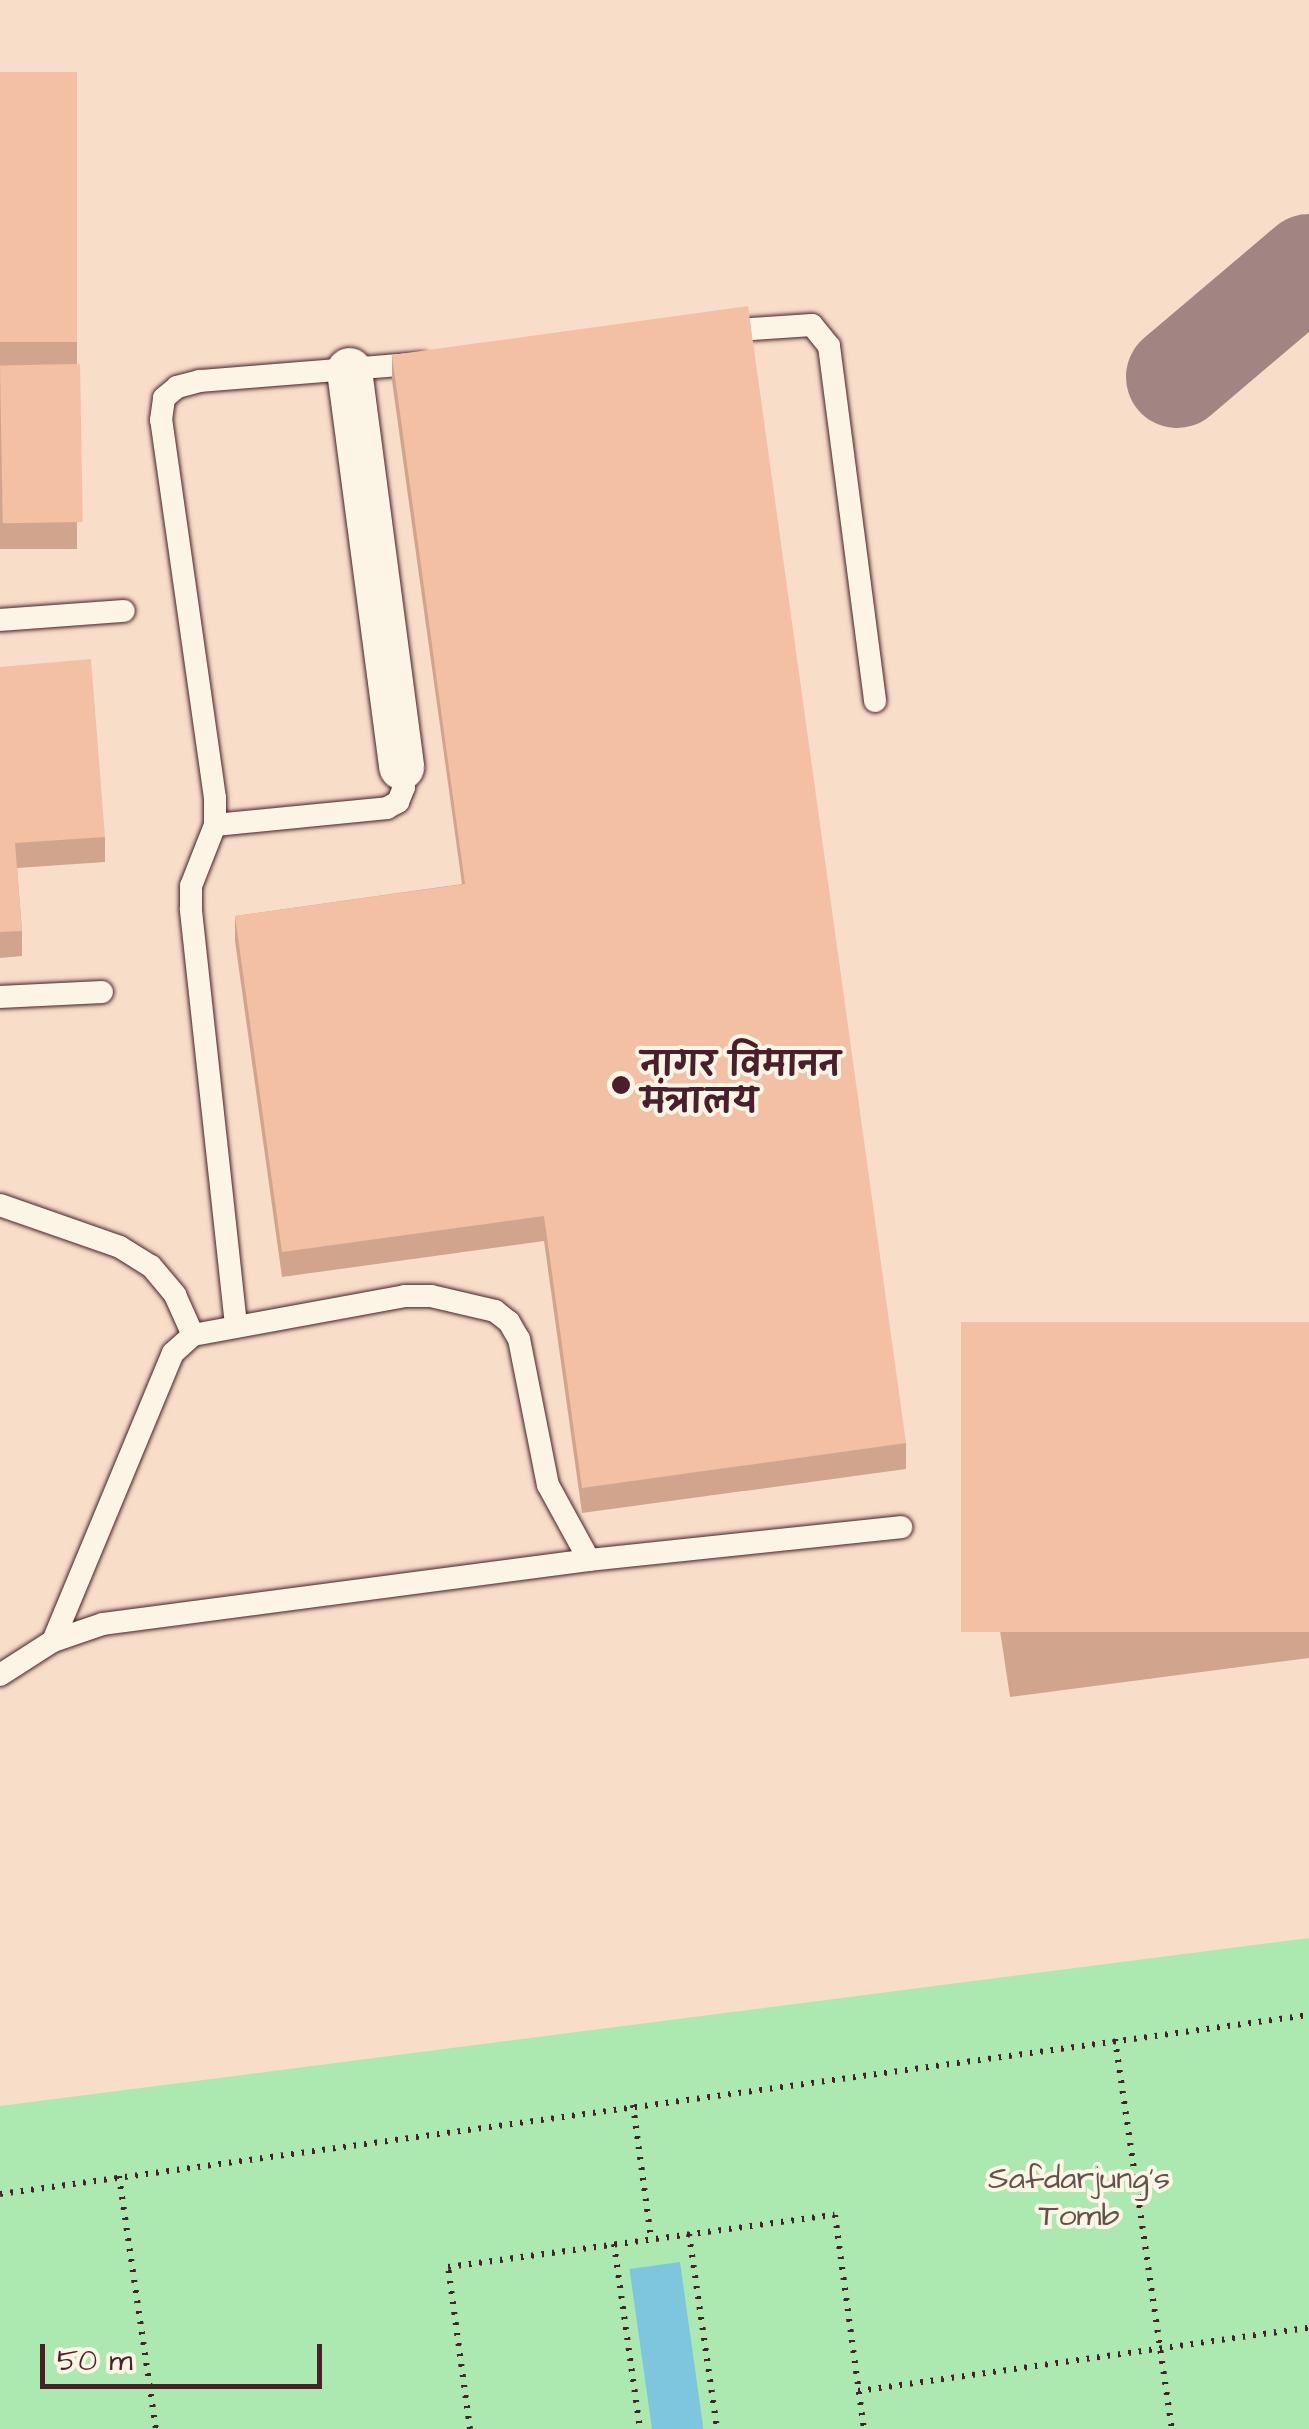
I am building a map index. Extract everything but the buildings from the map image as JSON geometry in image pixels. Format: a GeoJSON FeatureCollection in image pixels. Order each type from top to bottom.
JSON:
{"type":"FeatureCollection","features":[{"type":"Feature","properties":{"kind":"street"},"geometry":{"type":"LineString","coordinates":[[349,370],[401,767]]}},
{"type":"Feature","properties":{"kind":"lane"},"geometry":{"type":"LineString","coordinates":[[695,334],[802,324],[812,325],[828,346],[876,701]]}},
{"type":"Feature","properties":{"kind":"lane"},"geometry":{"type":"LineString","coordinates":[[236,1325],[191,908],[196,869],[216,825],[161,420],[164,398],[177,387],[200,381],[445,360]]}},
{"type":"Feature","properties":{"kind":"lane"},"geometry":{"type":"LineString","coordinates":[[0,620],[124,611]]}},
{"type":"Feature","properties":{"kind":"lane"},"geometry":{"type":"LineString","coordinates":[[216,825],[387,808],[398,802],[404,787],[401,767]]}},
{"type":"Feature","properties":{"kind":"lane"},"geometry":{"type":"LineString","coordinates":[[0,997],[102,992]]}},
{"type":"Feature","properties":{"kind":"lane"},"geometry":{"type":"LineString","coordinates":[[0,1205],[120,1247],[151,1266],[176,1295],[192,1335]]}},
{"type":"Feature","properties":{"kind":"lane"},"geometry":{"type":"LineString","coordinates":[[53,1641],[163,1370],[192,1335],[405,1296],[431,1296],[494,1310],[519,1339],[548,1485],[589,1560]]}},
{"type":"Feature","properties":{"kind":"lane"},"geometry":{"type":"LineString","coordinates":[[0,1675],[53,1641],[104,1624],[589,1560],[901,1527]]}},
{"type":"Feature","properties":{"kind":"path"},"geometry":{"type":"LineString","coordinates":[[0,2194],[1309,2014]]}},
{"type":"Feature","properties":{"kind":"path"},"geometry":{"type":"LineString","coordinates":[[1115,2038],[1172,2429]]}},
{"type":"Feature","properties":{"kind":"path"},"geometry":{"type":"LineString","coordinates":[[633,2106],[651,2239]]}},
{"type":"Feature","properties":{"kind":"path"},"geometry":{"type":"LineString","coordinates":[[120,2176],[156,2429]]}},
{"type":"Feature","properties":{"kind":"path"},"geometry":{"type":"LineString","coordinates":[[470,2429],[448,2267],[835,2214],[864,2429]]}},
{"type":"Feature","properties":{"kind":"path"},"geometry":{"type":"LineString","coordinates":[[690,2234],[716,2429]]}},
{"type":"Feature","properties":{"kind":"path"},"geometry":{"type":"LineString","coordinates":[[614,2244],[640,2429]]}},
{"type":"Feature","properties":{"kind":"path"},"geometry":{"type":"LineString","coordinates":[[858,2390],[1309,2328]]}},
{"type":"Feature","properties":{"kind":"shaded area"},"geometry":{"type":"Polygon","coordinates":[[[0,0],[1309,0],[1309,2106],[0,2106],[0,0]]]}},
{"type":"Feature","properties":{"kind":"green space","name":"Safdarjung's Tomb"},"geometry":{"type":"Polygon","coordinates":[[[1309,1938],[1309,2429],[0,2429],[0,2106],[1309,1938]]]}},
{"type":"Feature","properties":{"kind":"water"},"geometry":{"type":"Polygon","coordinates":[[[680,2262],[703,2429],[652,2429],[629,2269],[680,2262]]]}},
{"type":"Feature","properties":{"kind":"taxiway"},"geometry":{"type":"LineString","coordinates":[[1177,377],[1309,265]]}},
{"type":"Feature","properties":{"kind":"place","name":"नागर विमानन मंत्रालय"},"geometry":{"type":"Point","coordinates":[621,1085]}}]}
